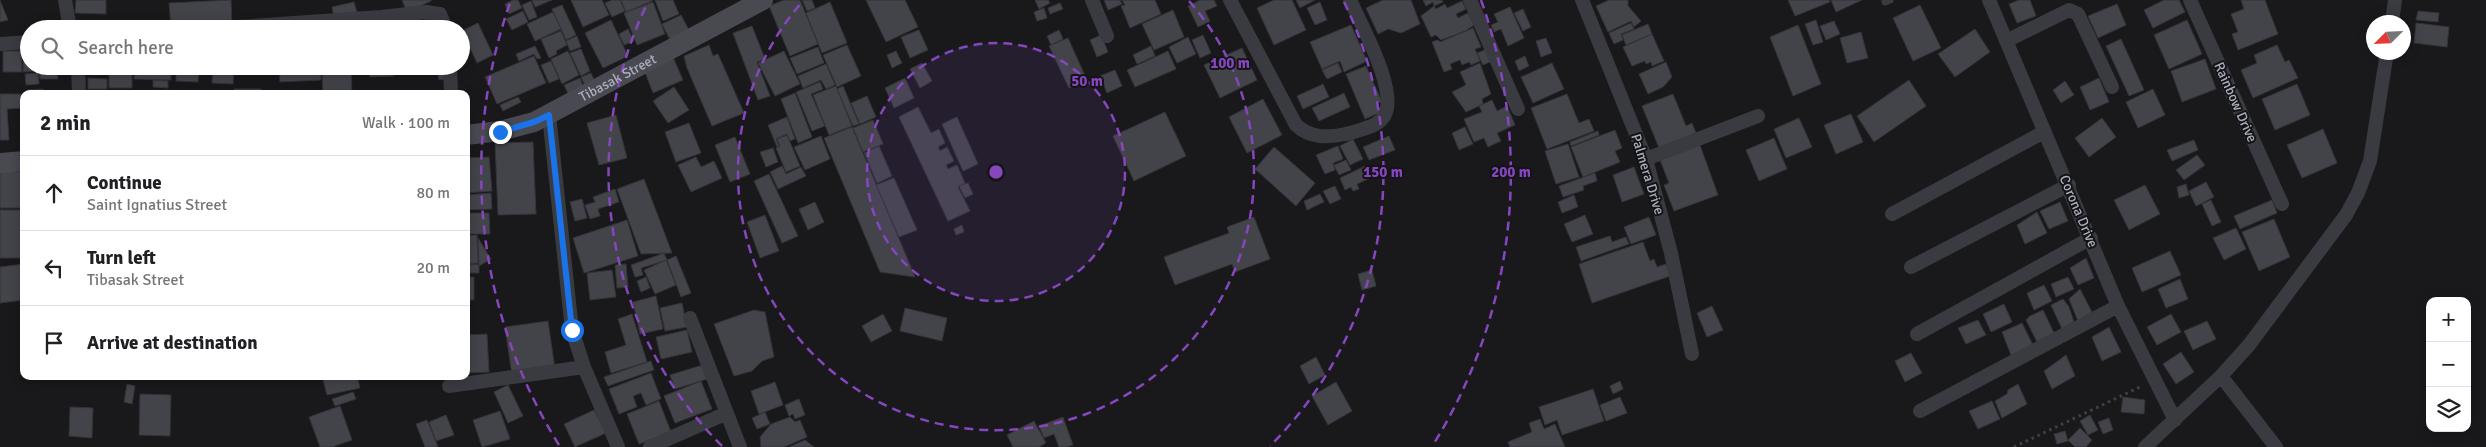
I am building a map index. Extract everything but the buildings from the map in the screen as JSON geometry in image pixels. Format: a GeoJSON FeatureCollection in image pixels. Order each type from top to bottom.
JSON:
{"type":"FeatureCollection","features":[{"type":"Feature","properties":{"kind":"street"},"geometry":{"type":"LineString","coordinates":[[65,0],[68,20]]}},
{"type":"Feature","properties":{"kind":"street","name":"Tibasak Street"},"geometry":{"type":"LineString","coordinates":[[470,134],[517,128],[549,115],[763,0]]}},
{"type":"Feature","properties":{"kind":"street"},"geometry":{"type":"LineString","coordinates":[[1092,0],[1107,36]]}},
{"type":"Feature","properties":{"kind":"street"},"geometry":{"type":"LineString","coordinates":[[1230,0],[1296,125],[1305,133],[1332,136],[1360,130],[1382,120],[1386,114],[1388,103],[1384,77],[1350,0]]}},
{"type":"Feature","properties":{"kind":"street"},"geometry":{"type":"LineString","coordinates":[[1470,0],[1518,109]]}},
{"type":"Feature","properties":{"kind":"street","name":"Palmera Drive"},"geometry":{"type":"LineString","coordinates":[[1582,0],[1646,159],[1671,253],[1692,354]]}},
{"type":"Feature","properties":{"kind":"street","name":"Corona Drive"},"geometry":{"type":"LineString","coordinates":[[1989,0],[2091,238],[2118,306],[2175,420]]}},
{"type":"Feature","properties":{"kind":"street","name":"Rainbow Drive"},"geometry":{"type":"LineString","coordinates":[[2190,0],[2282,204]]}},
{"type":"Feature","properties":{"kind":"street"},"geometry":{"type":"LineString","coordinates":[[2393,15],[2395,0]]}},
{"type":"Feature","properties":{"kind":"street"},"geometry":{"type":"LineString","coordinates":[[2006,41],[2069,10],[2074,11],[2112,87]]}},
{"type":"Feature","properties":{"kind":"street"},"geometry":{"type":"LineString","coordinates":[[350,20],[426,12],[440,14],[442,20]]}},
{"type":"Feature","properties":{"kind":"street"},"geometry":{"type":"LineString","coordinates":[[0,44],[20,43]]}},
{"type":"Feature","properties":{"kind":"street"},"geometry":{"type":"LineString","coordinates":[[2145,447],[2221,376],[2270,321],[2346,216],[2358,193],[2370,161],[2386,60]]}},
{"type":"Feature","properties":{"kind":"street"},"geometry":{"type":"LineString","coordinates":[[78,75],[79,90]]}},
{"type":"Feature","properties":{"kind":"street"},"geometry":{"type":"LineString","coordinates":[[450,75],[451,90]]}},
{"type":"Feature","properties":{"kind":"street"},"geometry":{"type":"LineString","coordinates":[[549,115],[570,321],[584,367],[618,447]]}},
{"type":"Feature","properties":{"kind":"street"},"geometry":{"type":"LineString","coordinates":[[1646,159],[1758,116]]}},
{"type":"Feature","properties":{"kind":"street"},"geometry":{"type":"LineString","coordinates":[[1892,214],[2044,132]]}},
{"type":"Feature","properties":{"kind":"street"},"geometry":{"type":"LineString","coordinates":[[0,163],[20,161]]}},
{"type":"Feature","properties":{"kind":"street"},"geometry":{"type":"LineString","coordinates":[[1912,267],[2069,186]]}},
{"type":"Feature","properties":{"kind":"street"},"geometry":{"type":"LineString","coordinates":[[1917,334],[2091,238]]}},
{"type":"Feature","properties":{"kind":"street"},"geometry":{"type":"LineString","coordinates":[[1920,411],[2118,306]]}},
{"type":"Feature","properties":{"kind":"street"},"geometry":{"type":"LineString","coordinates":[[690,318],[740,447]]}},
{"type":"Feature","properties":{"kind":"street"},"geometry":{"type":"LineString","coordinates":[[449,386],[584,367]]}},
{"type":"Feature","properties":{"kind":"street"},"geometry":{"type":"LineString","coordinates":[[2221,376],[2276,447]]}},
{"type":"Feature","properties":{"kind":"street"},"geometry":{"type":"LineString","coordinates":[[650,447],[727,412]]}},
{"type":"Feature","properties":{"kind":"path"},"geometry":{"type":"LineString","coordinates":[[2014,447],[2154,379]]}},
{"type":"Feature","properties":{"kind":"route"},"geometry":{"type":"LineString","coordinates":[[500,132],[517,128],[549,115],[572,330]]}}]}
